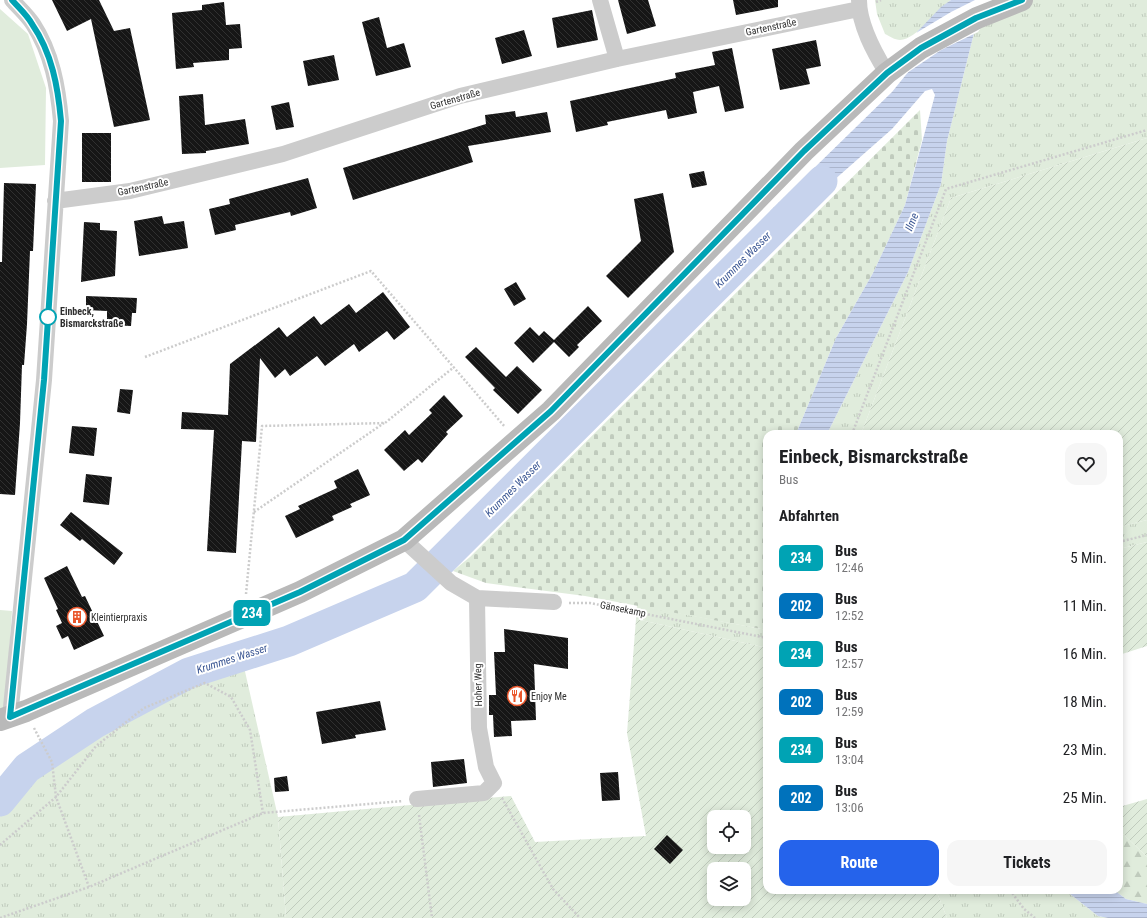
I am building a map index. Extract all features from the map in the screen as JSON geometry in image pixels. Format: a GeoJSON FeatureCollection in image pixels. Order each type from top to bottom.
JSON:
{"type":"FeatureCollection","features":[{"type":"Feature","properties":{"kind":"main road"},"geometry":{"type":"LineString","coordinates":[[5,719],[300,592],[404,540],[551,411],[804,151],[887,73],[921,48],[976,18],[1022,0]]}},
{"type":"Feature","properties":{"kind":"street"},"geometry":{"type":"LineString","coordinates":[[5,719],[44,380],[61,121],[58,91],[47,51],[32,23],[12,0]]}},
{"type":"Feature","properties":{"kind":"street"},"geometry":{"type":"LineString","coordinates":[[600,0],[617,59]]}},
{"type":"Feature","properties":{"kind":"street"},"geometry":{"type":"LineString","coordinates":[[859,5],[874,51],[887,73]]}},
{"type":"Feature","properties":{"kind":"street","name":"Gartenstraße"},"geometry":{"type":"LineString","coordinates":[[55,201],[130,191],[283,154],[460,96],[859,5]]}},
{"type":"Feature","properties":{"kind":"street"},"geometry":{"type":"LineString","coordinates":[[404,540],[451,583],[477,598],[554,602]]}},
{"type":"Feature","properties":{"kind":"street","name":"Hoher Weg"},"geometry":{"type":"LineString","coordinates":[[477,598],[479,728],[486,766],[494,783]]}},
{"type":"Feature","properties":{"kind":"street"},"geometry":{"type":"LineString","coordinates":[[417,799],[484,792],[494,783]]}},
{"type":"Feature","properties":{"kind":"path"},"geometry":{"type":"LineString","coordinates":[[854,430],[946,189],[1147,130]]}},
{"type":"Feature","properties":{"kind":"path"},"geometry":{"type":"LineString","coordinates":[[145,357],[371,271],[517,441]]}},
{"type":"Feature","properties":{"kind":"path"},"geometry":{"type":"LineString","coordinates":[[254,512],[385,423],[454,367]]}},
{"type":"Feature","properties":{"kind":"path"},"geometry":{"type":"LineString","coordinates":[[244,617],[262,426],[385,423]]}},
{"type":"Feature","properties":{"kind":"path"},"geometry":{"type":"LineString","coordinates":[[1123,541],[1147,534]]}},
{"type":"Feature","properties":{"kind":"path","name":"Gänsekamp"},"geometry":{"type":"LineString","coordinates":[[554,602],[590,603],[763,637]]}},
{"type":"Feature","properties":{"kind":"path"},"geometry":{"type":"LineString","coordinates":[[0,845],[56,797],[96,746],[144,708],[205,683],[232,697],[250,730],[263,813]]}},
{"type":"Feature","properties":{"kind":"path"},"geometry":{"type":"LineString","coordinates":[[41,743],[52,762],[56,797],[89,887]]}},
{"type":"Feature","properties":{"kind":"path"},"geometry":{"type":"LineString","coordinates":[[494,783],[553,889],[580,918]]}},
{"type":"Feature","properties":{"kind":"path"},"geometry":{"type":"LineString","coordinates":[[0,918],[89,887],[263,813],[417,799],[432,918]]}},
{"type":"Feature","properties":{"kind":"path"},"geometry":{"type":"LineString","coordinates":[[1013,894],[1024,909],[1035,918]]}},
{"type":"Feature","properties":{"kind":"green space"},"geometry":{"type":"Polygon","coordinates":[[[875,0],[951,0],[920,30],[913,35],[900,40],[894,39],[885,34],[877,14],[875,0]]]}},
{"type":"Feature","properties":{"kind":"green space"},"geometry":{"type":"Polygon","coordinates":[[[996,0],[1147,0],[1147,138],[951,198],[863,430],[829,430],[908,272],[941,184],[947,141],[974,33],[996,0]]]}},
{"type":"Feature","properties":{"kind":"green space"},"geometry":{"type":"Polygon","coordinates":[[[0,9],[28,34],[46,88],[45,165],[0,168],[0,9]]]}},
{"type":"Feature","properties":{"kind":"green space"},"geometry":{"type":"Polygon","coordinates":[[[920,110],[922,140],[905,205],[873,273],[836,338],[798,430],[763,430],[763,629],[585,596],[486,583],[453,571],[470,557],[920,110]]]}},
{"type":"Feature","properties":{"kind":"green space"},"geometry":{"type":"Polygon","coordinates":[[[1147,138],[1147,520],[1123,526],[1123,430],[863,430],[951,198],[1147,138]]]}},
{"type":"Feature","properties":{"kind":"green space"},"geometry":{"type":"Polygon","coordinates":[[[1147,520],[1147,542],[1123,548],[1123,526],[1147,520]]]}},
{"type":"Feature","properties":{"kind":"green space"},"geometry":{"type":"Polygon","coordinates":[[[1147,542],[1147,646],[1123,654],[1123,548],[1147,542]]]}},
{"type":"Feature","properties":{"kind":"green space"},"geometry":{"type":"Polygon","coordinates":[[[637,605],[763,629],[763,647],[636,619],[637,605]]]}},
{"type":"Feature","properties":{"kind":"green space"},"geometry":{"type":"Polygon","coordinates":[[[0,610],[12,611],[5,709],[0,711],[0,610]]]}},
{"type":"Feature","properties":{"kind":"green space"},"geometry":{"type":"Polygon","coordinates":[[[636,619],[763,647],[763,894],[938,894],[947,918],[286,918],[278,817],[511,796],[535,842],[646,836],[627,733],[636,619]]]}},
{"type":"Feature","properties":{"kind":"green space"},"geometry":{"type":"Polygon","coordinates":[[[239,645],[278,817],[286,918],[0,918],[0,787],[24,759],[87,718],[186,666],[239,645]]]}},
{"type":"Feature","properties":{"kind":"green space"},"geometry":{"type":"Polygon","coordinates":[[[1147,799],[1147,857],[1123,834],[1123,806],[1147,799]]]}},
{"type":"Feature","properties":{"kind":"green space"},"geometry":{"type":"Polygon","coordinates":[[[1123,834],[1147,857],[1147,904],[1126,899],[1119,894],[1123,894],[1123,834]]]}},
{"type":"Feature","properties":{"kind":"green space"},"geometry":{"type":"Polygon","coordinates":[[[938,894],[1070,894],[1098,916],[1108,918],[947,918],[938,894]]]}},
{"type":"Feature","properties":{"kind":"water","name":"Ilme"},"geometry":{"type":"Polygon","coordinates":[[[951,0],[996,0],[974,33],[947,141],[941,184],[908,272],[829,430],[798,430],[836,338],[873,273],[905,205],[935,95],[932,89],[925,91],[892,129],[799,211],[770,211],[892,92],[909,71],[917,32],[941,7],[951,0]]]}},
{"type":"Feature","properties":{"kind":"water"},"geometry":{"type":"Polygon","coordinates":[[[1070,894],[1119,894],[1126,899],[1147,904],[1147,918],[1108,918],[1098,916],[1070,894]]]}},
{"type":"Feature","properties":{"kind":"pier"},"geometry":{"type":"Polygon","coordinates":[[[975,0],[998,0],[978,32],[941,50],[904,75],[907,70],[916,33],[951,12],[975,0]]]}},
{"type":"Feature","properties":{"kind":"building"},"geometry":{"type":"Polygon","coordinates":[[[52,0],[99,0],[114,31],[130,28],[150,120],[114,127],[91,19],[67,31],[52,0]]]}},
{"type":"Feature","properties":{"kind":"building"},"geometry":{"type":"Polygon","coordinates":[[[618,0],[648,0],[656,26],[627,34],[618,0]]]}},
{"type":"Feature","properties":{"kind":"building"},"geometry":{"type":"Polygon","coordinates":[[[733,0],[778,0],[778,7],[736,15],[733,0]]]}},
{"type":"Feature","properties":{"kind":"building"},"geometry":{"type":"Polygon","coordinates":[[[224,2],[226,25],[240,24],[242,48],[229,49],[229,60],[193,63],[194,67],[176,69],[172,13],[202,10],[202,5],[224,2]]]}},
{"type":"Feature","properties":{"kind":"building"},"geometry":{"type":"Polygon","coordinates":[[[592,10],[598,40],[557,48],[552,18],[592,10]]]}},
{"type":"Feature","properties":{"kind":"building"},"geometry":{"type":"Polygon","coordinates":[[[379,17],[387,48],[404,43],[411,67],[376,76],[362,22],[379,17]]]}},
{"type":"Feature","properties":{"kind":"building"},"geometry":{"type":"Polygon","coordinates":[[[524,30],[532,56],[502,64],[495,38],[524,30]]]}},
{"type":"Feature","properties":{"kind":"building"},"geometry":{"type":"Polygon","coordinates":[[[816,40],[821,66],[806,69],[810,84],[780,90],[772,49],[816,40]]]}},
{"type":"Feature","properties":{"kind":"building"},"geometry":{"type":"Polygon","coordinates":[[[732,48],[744,108],[725,112],[719,86],[693,92],[697,113],[668,119],[666,110],[607,122],[608,125],[576,132],[570,101],[676,78],[675,73],[715,65],[712,52],[732,48]]]}},
{"type":"Feature","properties":{"kind":"building"},"geometry":{"type":"Polygon","coordinates":[[[334,55],[339,80],[308,86],[303,61],[334,55]]]}},
{"type":"Feature","properties":{"kind":"building"},"geometry":{"type":"Polygon","coordinates":[[[203,94],[205,125],[245,119],[249,144],[206,151],[206,153],[182,154],[179,96],[203,94]]]}},
{"type":"Feature","properties":{"kind":"building"},"geometry":{"type":"Polygon","coordinates":[[[289,102],[294,127],[276,130],[271,106],[289,102]]]}},
{"type":"Feature","properties":{"kind":"building"},"geometry":{"type":"Polygon","coordinates":[[[515,111],[516,117],[547,112],[551,132],[468,146],[473,162],[353,200],[343,168],[486,124],[485,115],[515,111]]]}},
{"type":"Feature","properties":{"kind":"building"},"geometry":{"type":"Polygon","coordinates":[[[82,133],[111,133],[111,182],[82,182],[82,133]]]}},
{"type":"Feature","properties":{"kind":"building"},"geometry":{"type":"Polygon","coordinates":[[[704,171],[707,185],[692,188],[689,174],[704,171]]]}},
{"type":"Feature","properties":{"kind":"building"},"geometry":{"type":"Polygon","coordinates":[[[308,178],[317,208],[291,216],[290,212],[235,225],[236,230],[215,235],[209,209],[230,204],[229,199],[308,178]]]}},
{"type":"Feature","properties":{"kind":"building"},"geometry":{"type":"Polygon","coordinates":[[[4,183],[36,184],[33,251],[30,251],[27,324],[24,365],[22,365],[15,495],[0,494],[0,262],[2,262],[4,183]]]}},
{"type":"Feature","properties":{"kind":"building"},"geometry":{"type":"Polygon","coordinates":[[[663,193],[674,252],[628,298],[606,276],[641,241],[634,199],[663,193]]]}},
{"type":"Feature","properties":{"kind":"building"},"geometry":{"type":"Polygon","coordinates":[[[162,216],[164,224],[184,221],[188,248],[139,256],[134,221],[162,216]]]}},
{"type":"Feature","properties":{"kind":"building"},"geometry":{"type":"Polygon","coordinates":[[[84,222],[100,223],[100,230],[117,231],[115,276],[81,282],[84,222]]]}},
{"type":"Feature","properties":{"kind":"building"},"geometry":{"type":"Polygon","coordinates":[[[516,282],[526,299],[514,306],[504,289],[516,282]]]}},
{"type":"Feature","properties":{"kind":"building"},"geometry":{"type":"Polygon","coordinates":[[[383,292],[410,327],[394,340],[387,331],[359,352],[354,344],[325,366],[317,356],[290,376],[285,369],[275,378],[260,358],[256,442],[242,441],[236,553],[207,551],[214,430],[181,429],[182,412],[228,415],[230,364],[279,327],[287,337],[314,316],[321,325],[349,304],[356,313],[383,292]]]}},
{"type":"Feature","properties":{"kind":"building"},"geometry":{"type":"Polygon","coordinates":[[[86,296],[137,298],[136,313],[132,313],[131,326],[107,325],[107,311],[86,310],[86,296]]]}},
{"type":"Feature","properties":{"kind":"building"},"geometry":{"type":"Polygon","coordinates":[[[588,306],[602,321],[577,345],[579,347],[569,357],[554,342],[533,363],[514,343],[530,327],[539,336],[544,331],[554,340],[588,306]]]}},
{"type":"Feature","properties":{"kind":"building"},"geometry":{"type":"Polygon","coordinates":[[[476,347],[506,377],[517,366],[542,390],[518,414],[493,390],[495,388],[465,357],[476,347]]]}},
{"type":"Feature","properties":{"kind":"building"},"geometry":{"type":"Polygon","coordinates":[[[120,389],[133,390],[130,414],[117,412],[120,389]]]}},
{"type":"Feature","properties":{"kind":"building"},"geometry":{"type":"Polygon","coordinates":[[[444,395],[463,416],[446,432],[448,434],[422,463],[418,459],[404,471],[384,450],[405,430],[409,435],[432,413],[429,410],[444,395]]]}},
{"type":"Feature","properties":{"kind":"building"},"geometry":{"type":"Polygon","coordinates":[[[72,426],[97,428],[94,456],[69,453],[72,426]]]}},
{"type":"Feature","properties":{"kind":"building"},"geometry":{"type":"Polygon","coordinates":[[[358,469],[370,495],[350,504],[352,507],[332,516],[334,520],[296,538],[285,516],[300,509],[298,506],[337,488],[334,481],[358,469]]]}},
{"type":"Feature","properties":{"kind":"building"},"geometry":{"type":"Polygon","coordinates":[[[86,474],[112,477],[109,505],[83,502],[86,474]]]}},
{"type":"Feature","properties":{"kind":"building"},"geometry":{"type":"Polygon","coordinates":[[[71,512],[123,553],[114,565],[82,539],[80,541],[60,525],[71,512]]]}},
{"type":"Feature","properties":{"kind":"building","name":"Kleintierpraxis"},"geometry":{"type":"Polygon","coordinates":[[[67,566],[82,597],[85,596],[104,636],[74,650],[68,636],[62,639],[56,626],[62,623],[56,610],[58,609],[44,578],[67,566]]]}},
{"type":"Feature","properties":{"kind":"building"},"geometry":{"type":"Polygon","coordinates":[[[504,629],[568,638],[568,669],[534,664],[536,720],[511,721],[512,736],[494,737],[493,715],[489,715],[489,695],[496,695],[494,652],[505,652],[504,629]]]}},
{"type":"Feature","properties":{"kind":"building"},"geometry":{"type":"Polygon","coordinates":[[[380,701],[386,730],[355,735],[356,738],[322,744],[316,712],[380,701]]]}},
{"type":"Feature","properties":{"kind":"building"},"geometry":{"type":"Polygon","coordinates":[[[464,759],[467,783],[433,787],[431,762],[464,759]]]}},
{"type":"Feature","properties":{"kind":"building"},"geometry":{"type":"Polygon","coordinates":[[[618,772],[620,800],[602,801],[600,773],[618,772]]]}},
{"type":"Feature","properties":{"kind":"building"},"geometry":{"type":"Polygon","coordinates":[[[287,776],[289,791],[275,792],[274,778],[287,776]]]}},
{"type":"Feature","properties":{"kind":"building"},"geometry":{"type":"Polygon","coordinates":[[[667,835],[683,850],[670,864],[654,849],[667,835]]]}},
{"type":"Feature","properties":{"kind":"waterway","name":"Krummes Wasser"},"geometry":{"type":"LineString","coordinates":[[0,801],[27,768],[95,723],[189,673],[289,641],[415,587],[822,181]]}},
{"type":"Feature","properties":{"kind":"bus line","name":"234"},"geometry":{"type":"LineString","coordinates":[[12,0],[32,23],[47,51],[58,91],[61,121],[44,380],[10,717],[300,592],[404,540],[551,411],[804,151],[887,73],[921,48],[976,18],[1022,0]]}},
{"type":"Feature","properties":{"kind":"place","name":"Einbeck, Bismarckstraße"},"geometry":{"type":"Point","coordinates":[48,317]}},
{"type":"Feature","properties":{"kind":"place","name":"Kleintierpraxis"},"geometry":{"type":"Point","coordinates":[77,617]}},
{"type":"Feature","properties":{"kind":"place","name":"Enjoy Me"},"geometry":{"type":"Point","coordinates":[517,696]}}]}
